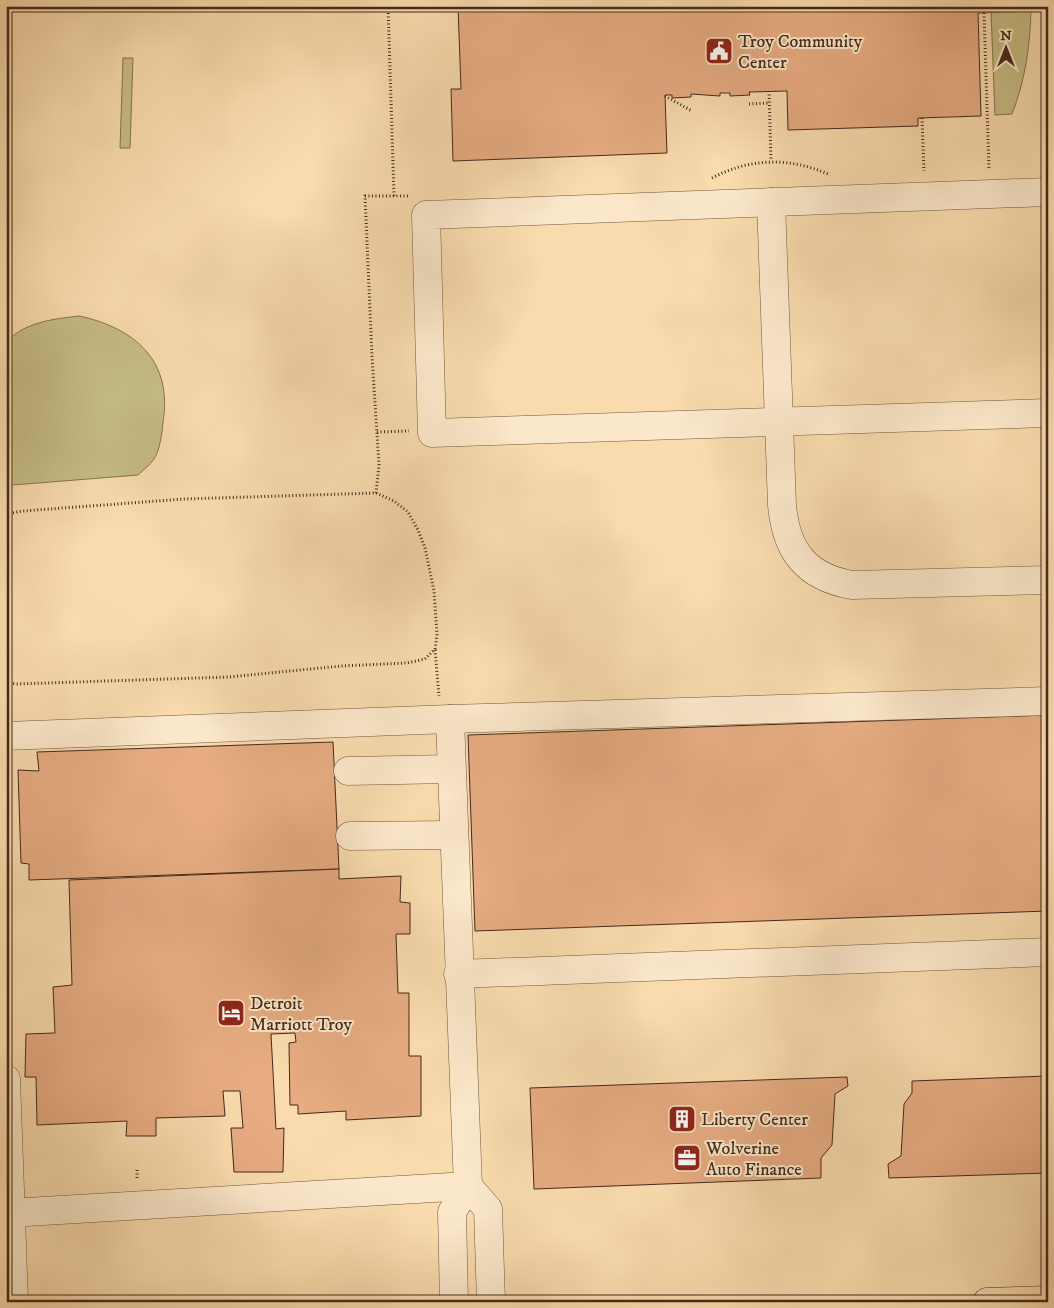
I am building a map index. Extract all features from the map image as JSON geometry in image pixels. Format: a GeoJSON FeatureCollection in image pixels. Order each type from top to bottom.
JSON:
{"type":"FeatureCollection","features":[{"type":"Feature","properties":{"kind":"main road"},"geometry":{"type":"LineString","coordinates":[[987,1302],[1048,1300]]}},
{"type":"Feature","properties":{"kind":"lane"},"geometry":{"type":"LineString","coordinates":[[1048,192],[426,215],[432,433],[1048,413]]}},
{"type":"Feature","properties":{"kind":"lane"},"geometry":{"type":"LineString","coordinates":[[771,202],[782,505],[785,528],[802,561],[823,577],[844,584],[873,585],[1048,580]]}},
{"type":"Feature","properties":{"kind":"lane"},"geometry":{"type":"LineString","coordinates":[[6,736],[1048,701]]}},
{"type":"Feature","properties":{"kind":"lane"},"geometry":{"type":"LineString","coordinates":[[444,720],[451,769],[468,1186],[452,1212],[454,1302]]}},
{"type":"Feature","properties":{"kind":"lane"},"geometry":{"type":"LineString","coordinates":[[348,771],[451,769]]}},
{"type":"Feature","properties":{"kind":"lane"},"geometry":{"type":"LineString","coordinates":[[350,836],[453,835]]}},
{"type":"Feature","properties":{"kind":"lane"},"geometry":{"type":"LineString","coordinates":[[458,974],[1048,952]]}},
{"type":"Feature","properties":{"kind":"lane"},"geometry":{"type":"LineString","coordinates":[[6,1079],[9,1213],[14,1302]]}},
{"type":"Feature","properties":{"kind":"lane"},"geometry":{"type":"LineString","coordinates":[[9,1213],[468,1186]]}},
{"type":"Feature","properties":{"kind":"lane"},"geometry":{"type":"LineString","coordinates":[[468,1186],[488,1209],[491,1302]]}},
{"type":"Feature","properties":{"kind":"path"},"geometry":{"type":"LineString","coordinates":[[376,493],[380,465],[372,356],[365,196],[394,196],[388,6]]}},
{"type":"Feature","properties":{"kind":"path"},"geometry":{"type":"LineString","coordinates":[[984,13],[989,175]]}},
{"type":"Feature","properties":{"kind":"path"},"geometry":{"type":"LineString","coordinates":[[769,91],[771,161]]}},
{"type":"Feature","properties":{"kind":"path"},"geometry":{"type":"LineString","coordinates":[[665,96],[692,111]]}},
{"type":"Feature","properties":{"kind":"path"},"geometry":{"type":"LineString","coordinates":[[749,104],[769,103]]}},
{"type":"Feature","properties":{"kind":"path"},"geometry":{"type":"LineString","coordinates":[[922,118],[925,177]]}},
{"type":"Feature","properties":{"kind":"path"},"geometry":{"type":"LineString","coordinates":[[6,514],[23,510],[175,500],[376,493],[400,505],[414,520],[420,534],[434,591],[437,635],[435,649],[444,720]]}},
{"type":"Feature","properties":{"kind":"path"},"geometry":{"type":"LineString","coordinates":[[6,682],[16,684],[229,677],[327,667],[407,663],[425,659],[435,649]]}},
{"type":"Feature","properties":{"kind":"shaded area"},"geometry":{"type":"Polygon","coordinates":[[[1031,11],[1026,64],[1017,102],[1012,114],[995,115],[991,12],[1031,11]]]}},
{"type":"Feature","properties":{"kind":"shaded area"},"geometry":{"type":"Polygon","coordinates":[[[123,58],[133,58],[130,148],[120,148],[123,58]]]}},
{"type":"Feature","properties":{"kind":"shaded area"},"geometry":{"type":"Polygon","coordinates":[[[79,316],[99,321],[133,339],[146,351],[156,365],[162,381],[165,400],[158,451],[152,461],[138,475],[13,485],[6,479],[6,343],[21,330],[30,326],[49,320],[79,316]]]}},
{"type":"Feature","properties":{"kind":"building","name":"Troy Community Center"},"geometry":{"type":"Polygon","coordinates":[[[458,6],[1031,6],[1031,11],[978,13],[981,116],[918,118],[918,126],[788,130],[787,91],[749,92],[750,95],[730,96],[730,93],[720,93],[720,96],[691,94],[691,97],[672,98],[672,95],[665,95],[667,153],[453,161],[451,89],[461,89],[458,6]]]}},
{"type":"Feature","properties":{"kind":"building"},"geometry":{"type":"Polygon","coordinates":[[[1048,715],[1048,911],[475,931],[468,735],[1048,715]]]}},
{"type":"Feature","properties":{"kind":"building"},"geometry":{"type":"Polygon","coordinates":[[[333,742],[339,869],[29,880],[29,864],[21,863],[18,770],[39,771],[37,752],[333,742]]]}},
{"type":"Feature","properties":{"kind":"building","name":"Detroit Marriott Troy"},"geometry":{"type":"Polygon","coordinates":[[[339,869],[339,879],[401,876],[400,902],[410,903],[410,934],[396,934],[398,993],[409,993],[409,1056],[421,1056],[421,1116],[346,1120],[346,1111],[298,1114],[298,1105],[290,1105],[289,1043],[296,1042],[295,1033],[271,1034],[276,1129],[284,1128],[283,1172],[234,1172],[231,1128],[243,1128],[240,1091],[223,1091],[225,1116],[156,1118],[156,1136],[126,1136],[127,1121],[37,1125],[36,1077],[25,1077],[26,1034],[55,1033],[53,987],[72,985],[69,880],[339,869]]]}},
{"type":"Feature","properties":{"kind":"building"},"geometry":{"type":"Polygon","coordinates":[[[1048,1076],[1048,1173],[889,1178],[888,1164],[901,1156],[904,1104],[912,1093],[912,1081],[1048,1076]]]}},
{"type":"Feature","properties":{"kind":"building","name":"Liberty Center"},"geometry":{"type":"Polygon","coordinates":[[[847,1077],[848,1086],[835,1094],[832,1145],[821,1158],[821,1178],[534,1189],[530,1088],[847,1077]]]}},
{"type":"Feature","properties":{"kind":"place","name":"Troy Community Center"},"geometry":{"type":"Point","coordinates":[719,51]}},
{"type":"Feature","properties":{"kind":"place","name":"Detroit Marriott Troy"},"geometry":{"type":"Point","coordinates":[231,1013]}},
{"type":"Feature","properties":{"kind":"place","name":"Liberty Center"},"geometry":{"type":"Point","coordinates":[682,1119]}},
{"type":"Feature","properties":{"kind":"place","name":"Wolverine Auto Finance"},"geometry":{"type":"Point","coordinates":[687,1158]}}]}
